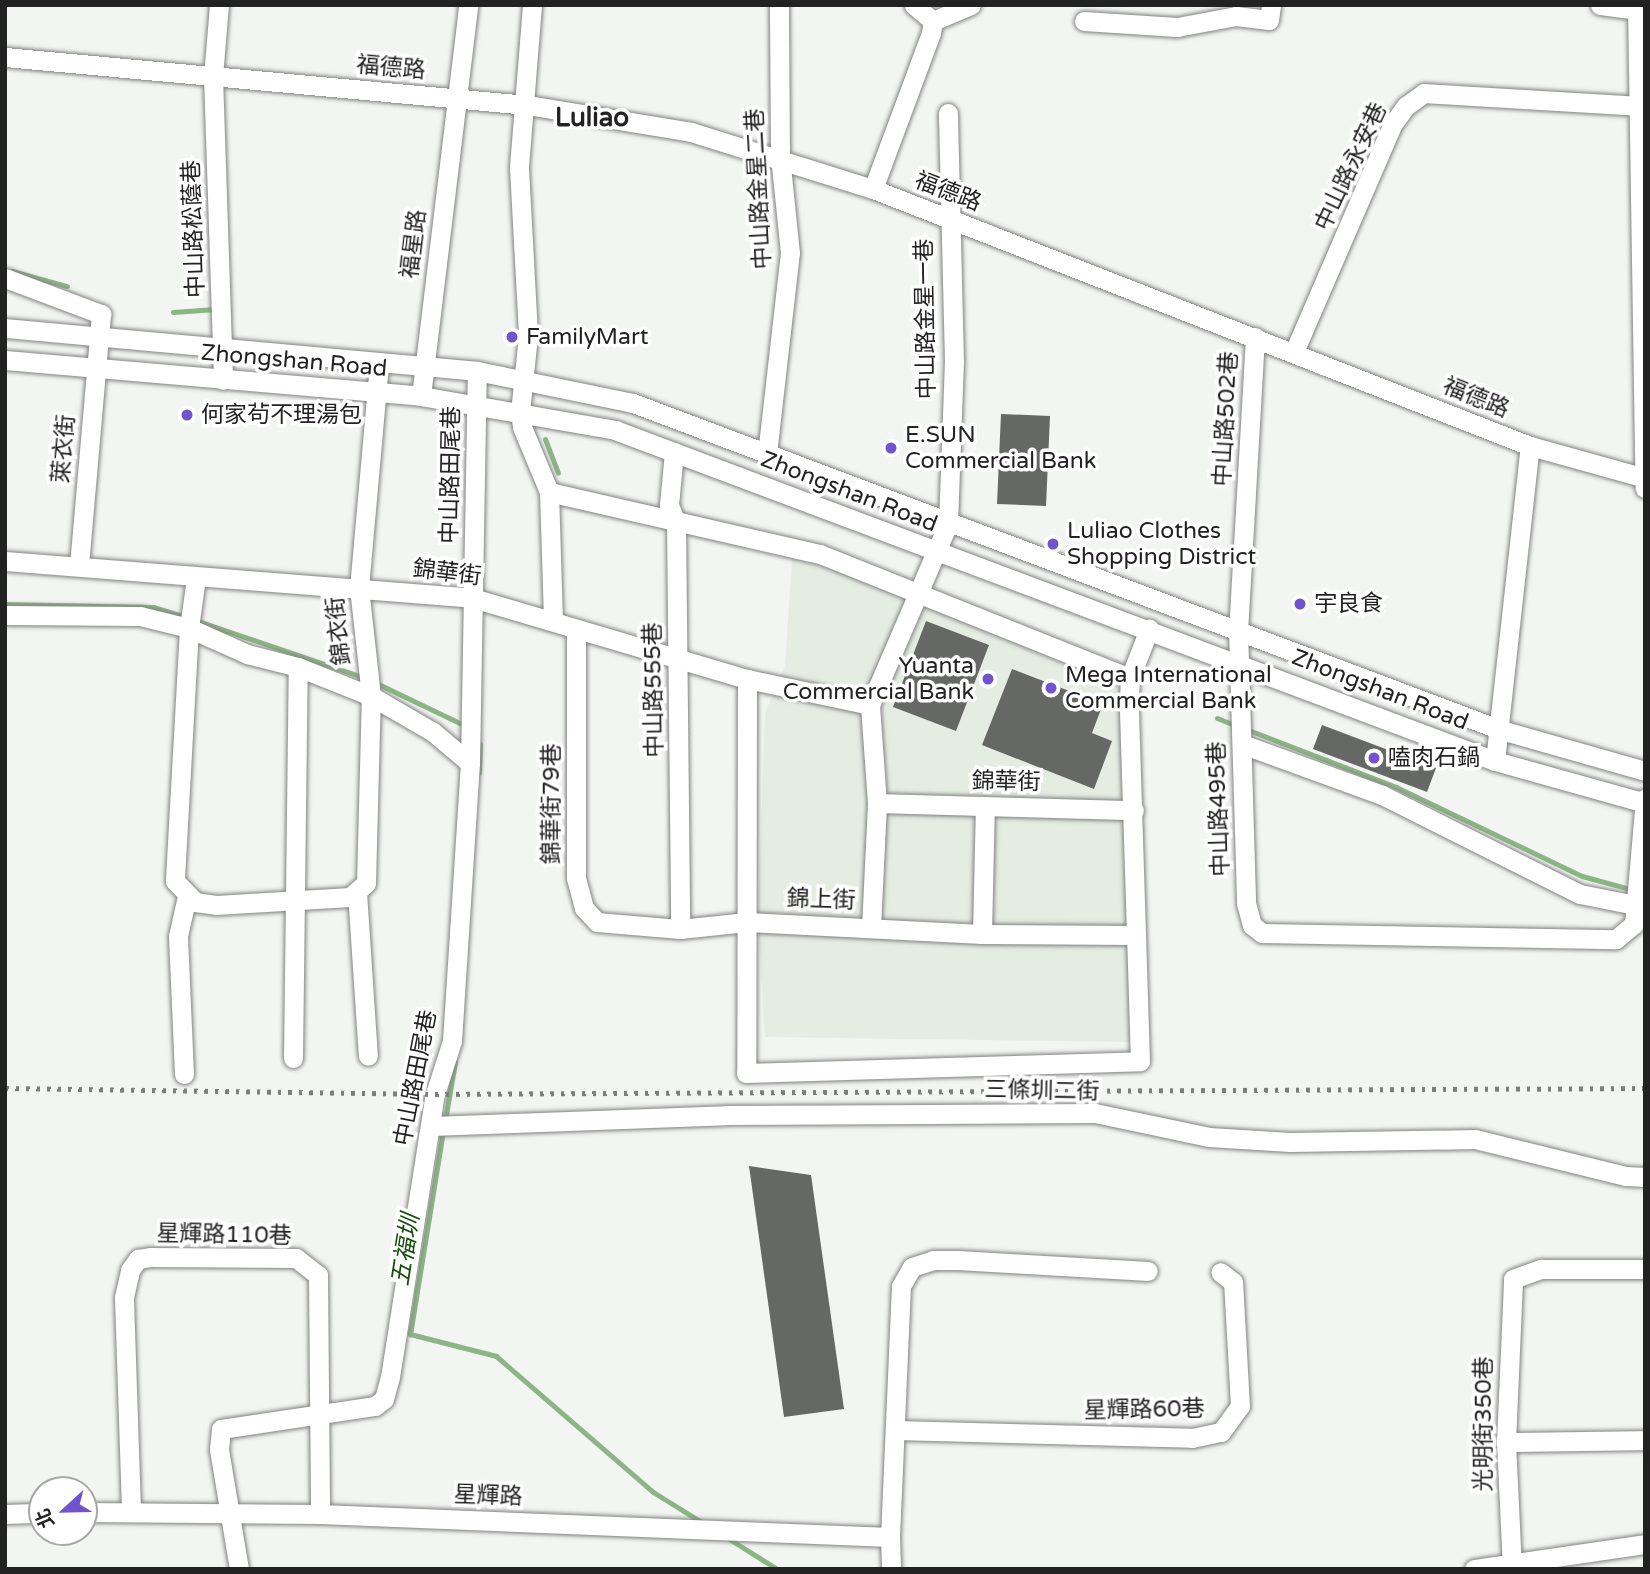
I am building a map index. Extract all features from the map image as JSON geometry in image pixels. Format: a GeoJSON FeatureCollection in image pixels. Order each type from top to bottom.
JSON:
{"type":"FeatureCollection","features":[{"type":"Feature","properties":{"kind":"street","name":"中山路松蔭巷"},"geometry":{"type":"LineString","coordinates":[[219,5],[213,76],[223,380]]}},
{"type":"Feature","properties":{"kind":"street","name":"福星路"},"geometry":{"type":"LineString","coordinates":[[421,396],[468,5]]}},
{"type":"Feature","properties":{"kind":"street"},"geometry":{"type":"LineString","coordinates":[[532,5],[527,105],[519,168],[528,336],[520,412],[522,427],[549,492],[553,619]]}},
{"type":"Feature","properties":{"kind":"street","name":"中山路金星二巷"},"geometry":{"type":"LineString","coordinates":[[767,454],[790,253],[780,156],[779,5]]}},
{"type":"Feature","properties":{"kind":"street"},"geometry":{"type":"LineString","coordinates":[[914,5],[933,21]]}},
{"type":"Feature","properties":{"kind":"street"},"geometry":{"type":"LineString","coordinates":[[873,189],[933,21],[971,5]]}},
{"type":"Feature","properties":{"kind":"street"},"geometry":{"type":"LineString","coordinates":[[1084,21],[1177,27],[1236,16],[1269,20],[1271,5]]}},
{"type":"Feature","properties":{"kind":"street"},"geometry":{"type":"LineString","coordinates":[[1600,5],[1640,9],[1643,106],[1644,482]]}},
{"type":"Feature","properties":{"kind":"street","name":"福德路"},"geometry":{"type":"LineString","coordinates":[[5,57],[527,105],[664,126],[780,156],[873,189],[1530,446],[1644,482]]}},
{"type":"Feature","properties":{"kind":"street","name":"中山路永安巷"},"geometry":{"type":"LineString","coordinates":[[1294,352],[1392,125],[1406,106],[1424,93],[1643,106]]}},
{"type":"Feature","properties":{"kind":"street","name":"中山路金星一巷"},"geometry":{"type":"LineString","coordinates":[[948,113],[948,219],[954,362],[948,524]]}},
{"type":"Feature","properties":{"kind":"street"},"geometry":{"type":"LineString","coordinates":[[5,278],[102,314],[99,336]]}},
{"type":"Feature","properties":{"kind":"street","name":"Zhongshan Road"},"geometry":{"type":"LineString","coordinates":[[5,328],[477,370],[633,403],[948,524],[1238,629],[1501,730],[1645,771]]}},
{"type":"Feature","properties":{"kind":"street","name":"萊衣街"},"geometry":{"type":"LineString","coordinates":[[79,565],[99,336]]}},
{"type":"Feature","properties":{"kind":"street","name":"中山路502巷"},"geometry":{"type":"LineString","coordinates":[[1238,629],[1255,337]]}},
{"type":"Feature","properties":{"kind":"street","name":"Zhongshan Road"},"geometry":{"type":"LineString","coordinates":[[5,360],[421,396],[615,430],[1239,662],[1495,761],[1644,802]]}},
{"type":"Feature","properties":{"kind":"street","name":"錦衣街"},"geometry":{"type":"LineString","coordinates":[[368,1056],[357,892],[366,883],[371,696],[359,588],[379,362]]}},
{"type":"Feature","properties":{"kind":"street","name":"中山路田尾巷"},"geometry":{"type":"LineString","coordinates":[[239,1569],[219,1449],[221,1429],[322,1416],[375,1406],[384,1399],[440,1125],[435,1094],[452,1041],[470,763],[477,370]]}},
{"type":"Feature","properties":{"kind":"street"},"geometry":{"type":"LineString","coordinates":[[1495,761],[1501,730],[1530,446]]}},
{"type":"Feature","properties":{"kind":"street","name":"中山路555巷"},"geometry":{"type":"LineString","coordinates":[[674,452],[669,505],[676,522],[680,929]]}},
{"type":"Feature","properties":{"kind":"street"},"geometry":{"type":"LineString","coordinates":[[549,492],[820,554],[921,592],[1130,678]]}},
{"type":"Feature","properties":{"kind":"street"},"geometry":{"type":"LineString","coordinates":[[871,927],[877,803],[870,705],[939,552],[948,524]]}},
{"type":"Feature","properties":{"kind":"street","name":"錦華街"},"geometry":{"type":"LineString","coordinates":[[5,561],[473,598],[553,619],[576,629],[747,680],[870,705]]}},
{"type":"Feature","properties":{"kind":"street"},"geometry":{"type":"LineString","coordinates":[[196,578],[188,628],[175,881],[187,896],[216,905],[294,898],[350,897],[357,892]]}},
{"type":"Feature","properties":{"kind":"street"},"geometry":{"type":"LineString","coordinates":[[5,615],[140,616],[188,628],[247,654],[298,667],[371,696],[433,732],[470,763]]}},
{"type":"Feature","properties":{"kind":"street","name":"錦華街79巷"},"geometry":{"type":"LineString","coordinates":[[576,629],[579,888],[584,908],[597,922],[648,926]]}},
{"type":"Feature","properties":{"kind":"street"},"geometry":{"type":"LineString","coordinates":[[747,680],[746,1073],[1140,1061],[1130,678],[1149,629]]}},
{"type":"Feature","properties":{"kind":"street","name":"中山路495巷"},"geometry":{"type":"LineString","coordinates":[[1238,629],[1246,903],[1252,925],[1262,933],[1616,939],[1634,924],[1641,907]]}},
{"type":"Feature","properties":{"kind":"street","name":"錦衣街"},"geometry":{"type":"LineString","coordinates":[[293,1058],[298,667]]}},
{"type":"Feature","properties":{"kind":"street"},"geometry":{"type":"LineString","coordinates":[[1242,744],[1382,795],[1580,894],[1641,907],[1644,802]]}},
{"type":"Feature","properties":{"kind":"street","name":"錦華街"},"geometry":{"type":"LineString","coordinates":[[877,803],[1134,810]]}},
{"type":"Feature","properties":{"kind":"street"},"geometry":{"type":"LineString","coordinates":[[982,934],[985,806]]}},
{"type":"Feature","properties":{"kind":"street"},"geometry":{"type":"LineString","coordinates":[[184,1074],[178,936],[187,896]]}},
{"type":"Feature","properties":{"kind":"street","name":"錦上街"},"geometry":{"type":"LineString","coordinates":[[648,926],[680,929],[747,922],[982,934],[1136,935]]}},
{"type":"Feature","properties":{"kind":"street","name":"三條圳二街"},"geometry":{"type":"LineString","coordinates":[[440,1125],[726,1115],[1095,1113],[1209,1137],[1290,1142],[1475,1139],[1626,1176],[1645,1177]]}},
{"type":"Feature","properties":{"kind":"street","name":"星輝路110巷"},"geometry":{"type":"LineString","coordinates":[[131,1510],[124,1297],[138,1259],[296,1258],[307,1263],[318,1275],[322,1416],[320,1514]]}},
{"type":"Feature","properties":{"kind":"street"},"geometry":{"type":"LineString","coordinates":[[891,1569],[890,1537],[901,1286],[912,1267],[933,1261],[958,1260],[1148,1271]]}},
{"type":"Feature","properties":{"kind":"street","name":"光明街350巷"},"geometry":{"type":"LineString","coordinates":[[1513,1565],[1506,1442],[1513,1279],[1541,1269],[1645,1269]]}},
{"type":"Feature","properties":{"kind":"street","name":"星輝路60巷"},"geometry":{"type":"LineString","coordinates":[[895,1430],[1192,1438],[1221,1432],[1240,1406],[1233,1282],[1220,1272]]}},
{"type":"Feature","properties":{"kind":"street"},"geometry":{"type":"LineString","coordinates":[[1506,1442],[1645,1440]]}},
{"type":"Feature","properties":{"kind":"street","name":"星輝路"},"geometry":{"type":"LineString","coordinates":[[98,1511],[320,1514],[890,1537]]}},
{"type":"Feature","properties":{"kind":"street"},"geometry":{"type":"LineString","coordinates":[[5,1514],[28,1513]]}},
{"type":"Feature","properties":{"kind":"street"},"geometry":{"type":"LineString","coordinates":[[1474,1569],[1645,1544]]}},
{"type":"Feature","properties":{"kind":"shaded area"},"geometry":{"type":"Polygon","coordinates":[[[792,559],[865,577],[1120,688],[1130,1042],[765,1037],[758,919],[765,713],[785,666],[792,559]]]}},
{"type":"Feature","properties":{"kind":"building"},"geometry":{"type":"Polygon","coordinates":[[[1001,414],[1050,416],[1046,506],[997,504],[1001,414]]]}},
{"type":"Feature","properties":{"kind":"building"},"geometry":{"type":"Polygon","coordinates":[[[926,621],[989,645],[956,731],[893,707],[926,621]]]}},
{"type":"Feature","properties":{"kind":"building"},"geometry":{"type":"Polygon","coordinates":[[[1012,669],[1103,704],[1092,733],[1112,741],[1094,789],[982,745],[1012,669]]]}},
{"type":"Feature","properties":{"kind":"building","name":"嗑肉石鍋"},"geometry":{"type":"Polygon","coordinates":[[[1322,725],[1436,768],[1427,792],[1313,749],[1322,725]]]}},
{"type":"Feature","properties":{"kind":"building"},"geometry":{"type":"Polygon","coordinates":[[[749,1166],[811,1175],[844,1409],[784,1417],[749,1166]]]}},
{"type":"Feature","properties":{"kind":"waterway"},"geometry":{"type":"LineString","coordinates":[[12,271],[67,286]]}},
{"type":"Feature","properties":{"kind":"waterway"},"geometry":{"type":"LineString","coordinates":[[173,312],[212,309]]}},
{"type":"Feature","properties":{"kind":"waterway"},"geometry":{"type":"LineString","coordinates":[[545,439],[558,473]]}},
{"type":"Feature","properties":{"kind":"waterway"},"geometry":{"type":"LineString","coordinates":[[5,604],[153,607],[186,617]]}},
{"type":"Feature","properties":{"kind":"waterway"},"geometry":{"type":"LineString","coordinates":[[195,620],[365,678]]}},
{"type":"Feature","properties":{"kind":"waterway"},"geometry":{"type":"LineString","coordinates":[[374,682],[466,726]]}},
{"type":"Feature","properties":{"kind":"waterway"},"geometry":{"type":"LineString","coordinates":[[1217,718],[1237,726]]}},
{"type":"Feature","properties":{"kind":"waterway"},"geometry":{"type":"LineString","coordinates":[[1246,729],[1396,787],[1582,876],[1634,890]]}},
{"type":"Feature","properties":{"kind":"waterway","name":"五福圳"},"geometry":{"type":"LineString","coordinates":[[479,773],[480,744]]}},
{"type":"Feature","properties":{"kind":"waterway","name":"五福圳"},"geometry":{"type":"LineString","coordinates":[[445,1121],[455,1062]]}},
{"type":"Feature","properties":{"kind":"waterway","name":"五福圳"},"geometry":{"type":"LineString","coordinates":[[443,1131],[410,1334],[496,1356],[653,1492],[703,1523]]}},
{"type":"Feature","properties":{"kind":"waterway","name":"五福圳"},"geometry":{"type":"LineString","coordinates":[[726,1537],[777,1569]]}},
{"type":"Feature","properties":{"kind":"railway"},"geometry":{"type":"LineString","coordinates":[[5,1088],[435,1094],[1645,1088]]}},
{"type":"Feature","properties":{"kind":"place","name":"FamilyMart"},"geometry":{"type":"Point","coordinates":[512,337]}},
{"type":"Feature","properties":{"kind":"place","name":"何家茍不理湯包"},"geometry":{"type":"Point","coordinates":[187,415]}},
{"type":"Feature","properties":{"kind":"place","name":"E.SUN Commercial Bank"},"geometry":{"type":"Point","coordinates":[891,448]}},
{"type":"Feature","properties":{"kind":"place","name":"Luliao Clothes Shopping District"},"geometry":{"type":"Point","coordinates":[1053,544]}},
{"type":"Feature","properties":{"kind":"place","name":"宇良食"},"geometry":{"type":"Point","coordinates":[1300,604]}},
{"type":"Feature","properties":{"kind":"place","name":"Yuanta Commercial Bank"},"geometry":{"type":"Point","coordinates":[988,679]}},
{"type":"Feature","properties":{"kind":"place","name":"Mega International Commercial Bank"},"geometry":{"type":"Point","coordinates":[1051,688]}},
{"type":"Feature","properties":{"kind":"place","name":"嗑肉石鍋"},"geometry":{"type":"Point","coordinates":[1374,758]}},
{"type":"Feature","properties":{"kind":"district","name":"Luliao"},"geometry":{"type":"Point","coordinates":[592,118]}}]}
